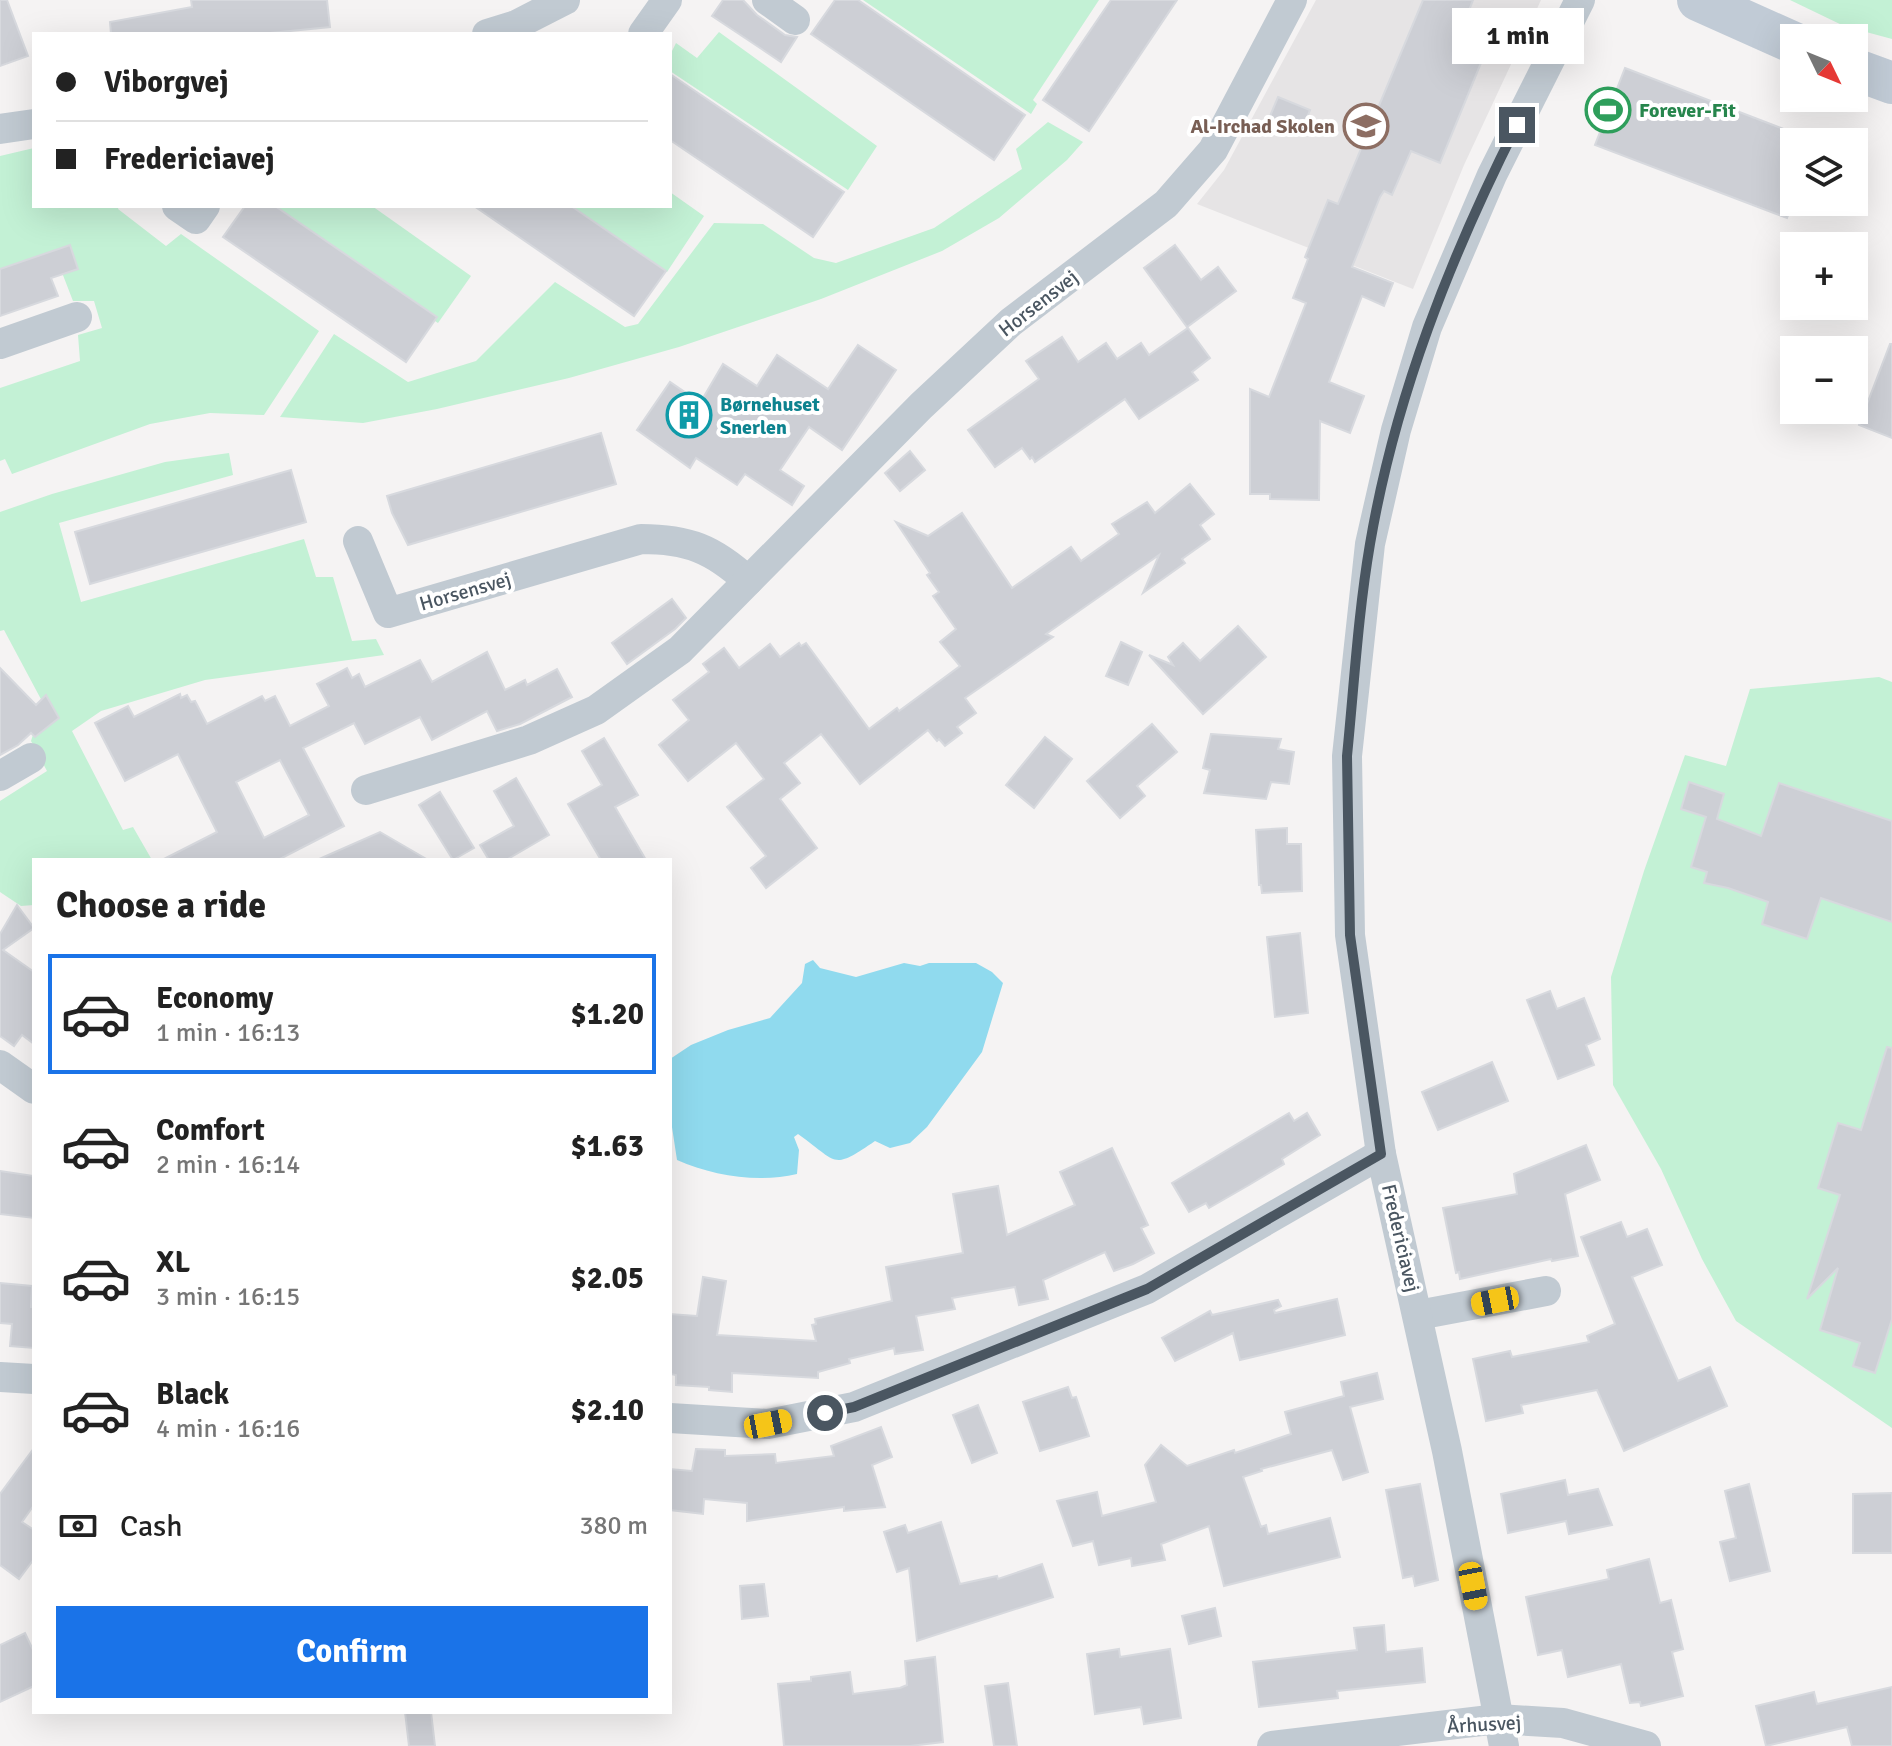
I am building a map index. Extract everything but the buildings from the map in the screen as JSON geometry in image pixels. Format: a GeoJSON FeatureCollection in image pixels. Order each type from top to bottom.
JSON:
{"type":"FeatureCollection","features":[{"type":"Feature","properties":{"kind":"main road"},"geometry":{"type":"LineString","coordinates":[[1698,0],[1780,37]]}},
{"type":"Feature","properties":{"kind":"main road"},"geometry":{"type":"LineString","coordinates":[[1868,74],[1892,83]]}},
{"type":"Feature","properties":{"kind":"street"},"geometry":{"type":"LineString","coordinates":[[501,32],[521,29],[565,0]]}},
{"type":"Feature","properties":{"kind":"street"},"geometry":{"type":"LineString","coordinates":[[644,32],[667,0]]}},
{"type":"Feature","properties":{"kind":"street"},"geometry":{"type":"LineString","coordinates":[[767,0],[795,20]]}},
{"type":"Feature","properties":{"kind":"street","name":"Horsensvej"},"geometry":{"type":"LineString","coordinates":[[366,790],[529,740],[596,710],[680,650],[921,406],[1011,322],[1166,204],[1213,150],[1292,0]]}},
{"type":"Feature","properties":{"kind":"street","name":"Fredericiavej"},"geometry":{"type":"LineString","coordinates":[[1501,1733],[1447,1451],[1381,1154],[1350,935],[1347,756],[1370,544],[1396,430],[1427,327],[1492,175],[1580,0]]}},
{"type":"Feature","properties":{"kind":"street"},"geometry":{"type":"LineString","coordinates":[[0,129],[32,124]]}},
{"type":"Feature","properties":{"kind":"street"},"geometry":{"type":"LineString","coordinates":[[180,208],[196,219],[204,208]]}},
{"type":"Feature","properties":{"kind":"street"},"geometry":{"type":"LineString","coordinates":[[0,344],[77,317]]}},
{"type":"Feature","properties":{"kind":"street","name":"Horsensvej"},"geometry":{"type":"LineString","coordinates":[[358,541],[388,613],[641,539],[671,539],[700,547],[726,560],[748,581]]}},
{"type":"Feature","properties":{"kind":"street"},"geometry":{"type":"LineString","coordinates":[[0,776],[31,758]]}},
{"type":"Feature","properties":{"kind":"street"},"geometry":{"type":"LineString","coordinates":[[0,1065],[32,1088]]}},
{"type":"Feature","properties":{"kind":"street"},"geometry":{"type":"LineString","coordinates":[[672,1418],[768,1424],[854,1407],[1147,1289],[1381,1154]]}},
{"type":"Feature","properties":{"kind":"street"},"geometry":{"type":"LineString","coordinates":[[1418,1315],[1546,1291]]}},
{"type":"Feature","properties":{"kind":"street"},"geometry":{"type":"LineString","coordinates":[[0,1377],[32,1379]]}},
{"type":"Feature","properties":{"kind":"street","name":"Århusvej"},"geometry":{"type":"LineString","coordinates":[[1272,1746],[1501,1733],[1563,1723],[1646,1746]]}},
{"type":"Feature","properties":{"kind":"shaded area","name":"Al-Irchad Skolen"},"geometry":{"type":"Polygon","coordinates":[[[1316,0],[1541,0],[1464,165],[1413,289],[1197,204],[1224,170],[1316,0]]]}},
{"type":"Feature","properties":{"kind":"green space"},"geometry":{"type":"Polygon","coordinates":[[[863,0],[1099,0],[1033,100],[1037,104],[1031,114],[863,0]]]}},
{"type":"Feature","properties":{"kind":"green space"},"geometry":{"type":"Polygon","coordinates":[[[1790,0],[1892,0],[1892,39],[1868,32],[1868,24],[1840,24],[1790,0]]]}},
{"type":"Feature","properties":{"kind":"green space"},"geometry":{"type":"Polygon","coordinates":[[[719,32],[877,146],[848,190],[672,72],[672,51],[676,43],[697,58],[719,32]]]}},
{"type":"Feature","properties":{"kind":"green space"},"geometry":{"type":"Polygon","coordinates":[[[1048,122],[1083,142],[1067,160],[999,218],[942,251],[821,299],[679,347],[569,378],[437,409],[363,423],[280,417],[334,334],[408,382],[476,361],[555,282],[625,327],[638,324],[714,223],[763,224],[814,258],[836,263],[934,228],[1022,169],[1016,149],[1048,122]]]}},
{"type":"Feature","properties":{"kind":"green space"},"geometry":{"type":"Polygon","coordinates":[[[32,148],[32,208],[118,208],[166,246],[181,234],[319,331],[264,415],[210,413],[150,424],[12,474],[5,459],[0,461],[0,388],[80,361],[78,335],[102,328],[94,301],[73,301],[54,252],[0,270],[0,156],[32,148]]]}},
{"type":"Feature","properties":{"kind":"green space"},"geometry":{"type":"Polygon","coordinates":[[[672,193],[704,216],[667,272],[573,208],[672,208],[672,193]]]}},
{"type":"Feature","properties":{"kind":"green space"},"geometry":{"type":"Polygon","coordinates":[[[267,208],[375,208],[471,276],[438,323],[267,208]]]}},
{"type":"Feature","properties":{"kind":"green space"},"geometry":{"type":"Polygon","coordinates":[[[229,453],[233,475],[59,523],[81,602],[304,539],[316,577],[333,577],[352,641],[376,639],[384,655],[205,680],[101,711],[72,731],[123,830],[133,827],[151,858],[32,858],[32,905],[21,906],[0,892],[0,801],[47,771],[31,741],[43,703],[4,630],[0,631],[0,512],[165,462],[229,453]]]}},
{"type":"Feature","properties":{"kind":"green space"},"geometry":{"type":"Polygon","coordinates":[[[1879,677],[1892,682],[1892,1428],[1736,1321],[1702,1259],[1661,1169],[1613,1085],[1611,977],[1685,755],[1726,766],[1750,689],[1879,677]]]}},
{"type":"Feature","properties":{"kind":"water"},"geometry":{"type":"Polygon","coordinates":[[[813,960],[820,968],[856,977],[904,963],[920,966],[929,963],[976,963],[1003,983],[982,1052],[927,1127],[910,1143],[890,1148],[875,1141],[850,1157],[835,1160],[798,1134],[794,1137],[799,1150],[797,1174],[782,1177],[751,1178],[721,1174],[677,1160],[672,1127],[672,1058],[691,1045],[728,1030],[770,1018],[802,983],[805,964],[813,960]]]}},
{"type":"Feature","properties":{"kind":"place","name":"Forever-Fit"},"geometry":{"type":"Point","coordinates":[1608,110]}},
{"type":"Feature","properties":{"kind":"place","name":"Al-Irchad Skolen"},"geometry":{"type":"Point","coordinates":[1366,126]}},
{"type":"Feature","properties":{"kind":"place","name":"Børnehuset Snerlen"},"geometry":{"type":"Point","coordinates":[689,415]}},
{"type":"Feature","properties":{"kind":"route"},"geometry":{"type":"LineString","coordinates":[[825,1413],[854,1407],[1147,1289],[1381,1154],[1350,935],[1347,786],[1347,756],[1370,544],[1396,430],[1427,327],[1492,175],[1517,125]]}}]}
